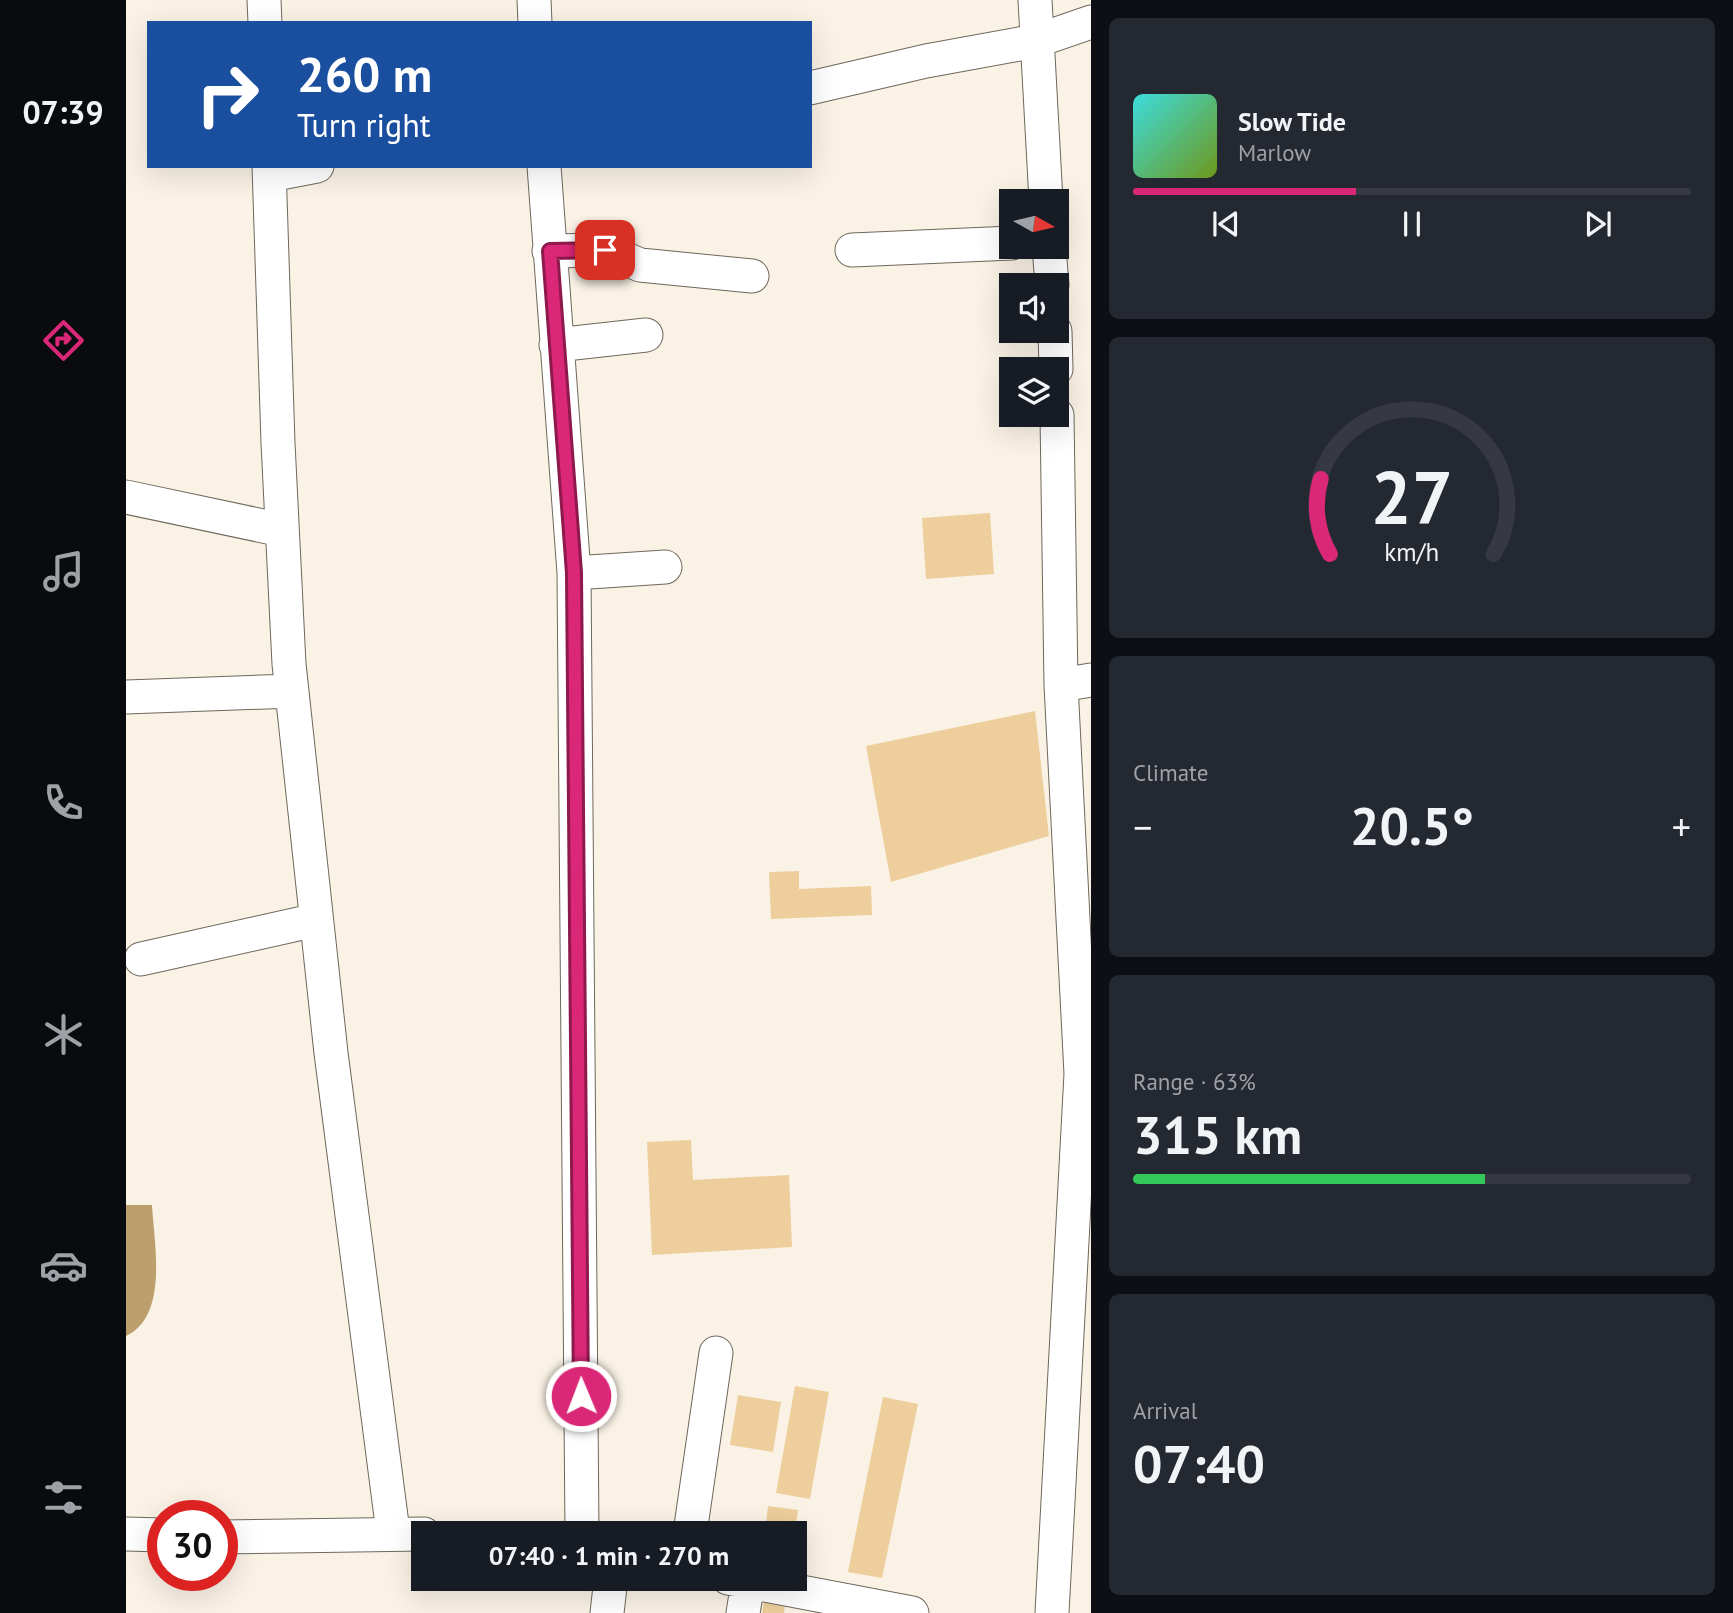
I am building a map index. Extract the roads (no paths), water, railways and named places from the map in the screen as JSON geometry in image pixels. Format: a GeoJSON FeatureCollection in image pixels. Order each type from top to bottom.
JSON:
{"type":"FeatureCollection","features":[{"type":"Feature","properties":{"kind":"street"},"geometry":{"type":"LineString","coordinates":[[264,0],[265,21]]}},
{"type":"Feature","properties":{"kind":"street"},"geometry":{"type":"LineString","coordinates":[[534,0],[535,21]]}},
{"type":"Feature","properties":{"kind":"street"},"geometry":{"type":"LineString","coordinates":[[1035,0],[1045,189]]}},
{"type":"Feature","properties":{"kind":"street"},"geometry":{"type":"LineString","coordinates":[[812,88],[926,61],[1036,41],[1091,22]]}},
{"type":"Feature","properties":{"kind":"street"},"geometry":{"type":"LineString","coordinates":[[238,1537],[408,1533],[316,920],[292,691],[282,530],[270,171],[298,168]]}},
{"type":"Feature","properties":{"kind":"street"},"geometry":{"type":"LineString","coordinates":[[544,168],[574,573],[582,1521]]}},
{"type":"Feature","properties":{"kind":"street"},"geometry":{"type":"LineString","coordinates":[[852,250],[999,244]]}},
{"type":"Feature","properties":{"kind":"street"},"geometry":{"type":"LineString","coordinates":[[550,251],[605,250],[640,265],[752,276]]}},
{"type":"Feature","properties":{"kind":"street"},"geometry":{"type":"LineString","coordinates":[[556,345],[646,335]]}},
{"type":"Feature","properties":{"kind":"street"},"geometry":{"type":"LineString","coordinates":[[1052,1613],[1081,1074],[1076,683],[1058,427]]}},
{"type":"Feature","properties":{"kind":"street"},"geometry":{"type":"LineString","coordinates":[[126,497],[282,530]]}},
{"type":"Feature","properties":{"kind":"street"},"geometry":{"type":"LineString","coordinates":[[574,573],[665,568]]}},
{"type":"Feature","properties":{"kind":"street"},"geometry":{"type":"LineString","coordinates":[[126,697],[292,691]]}},
{"type":"Feature","properties":{"kind":"street"},"geometry":{"type":"LineString","coordinates":[[141,959],[316,920]]}},
{"type":"Feature","properties":{"kind":"street"},"geometry":{"type":"LineString","coordinates":[[692,1521],[716,1353]]}},
{"type":"Feature","properties":{"kind":"street"},"geometry":{"type":"LineString","coordinates":[[126,1534],[147,1535]]}},
{"type":"Feature","properties":{"kind":"street"},"geometry":{"type":"LineString","coordinates":[[607,1613],[610,1591]]}},
{"type":"Feature","properties":{"kind":"street"},"geometry":{"type":"LineString","coordinates":[[740,1591],[912,1613]]}}]}
